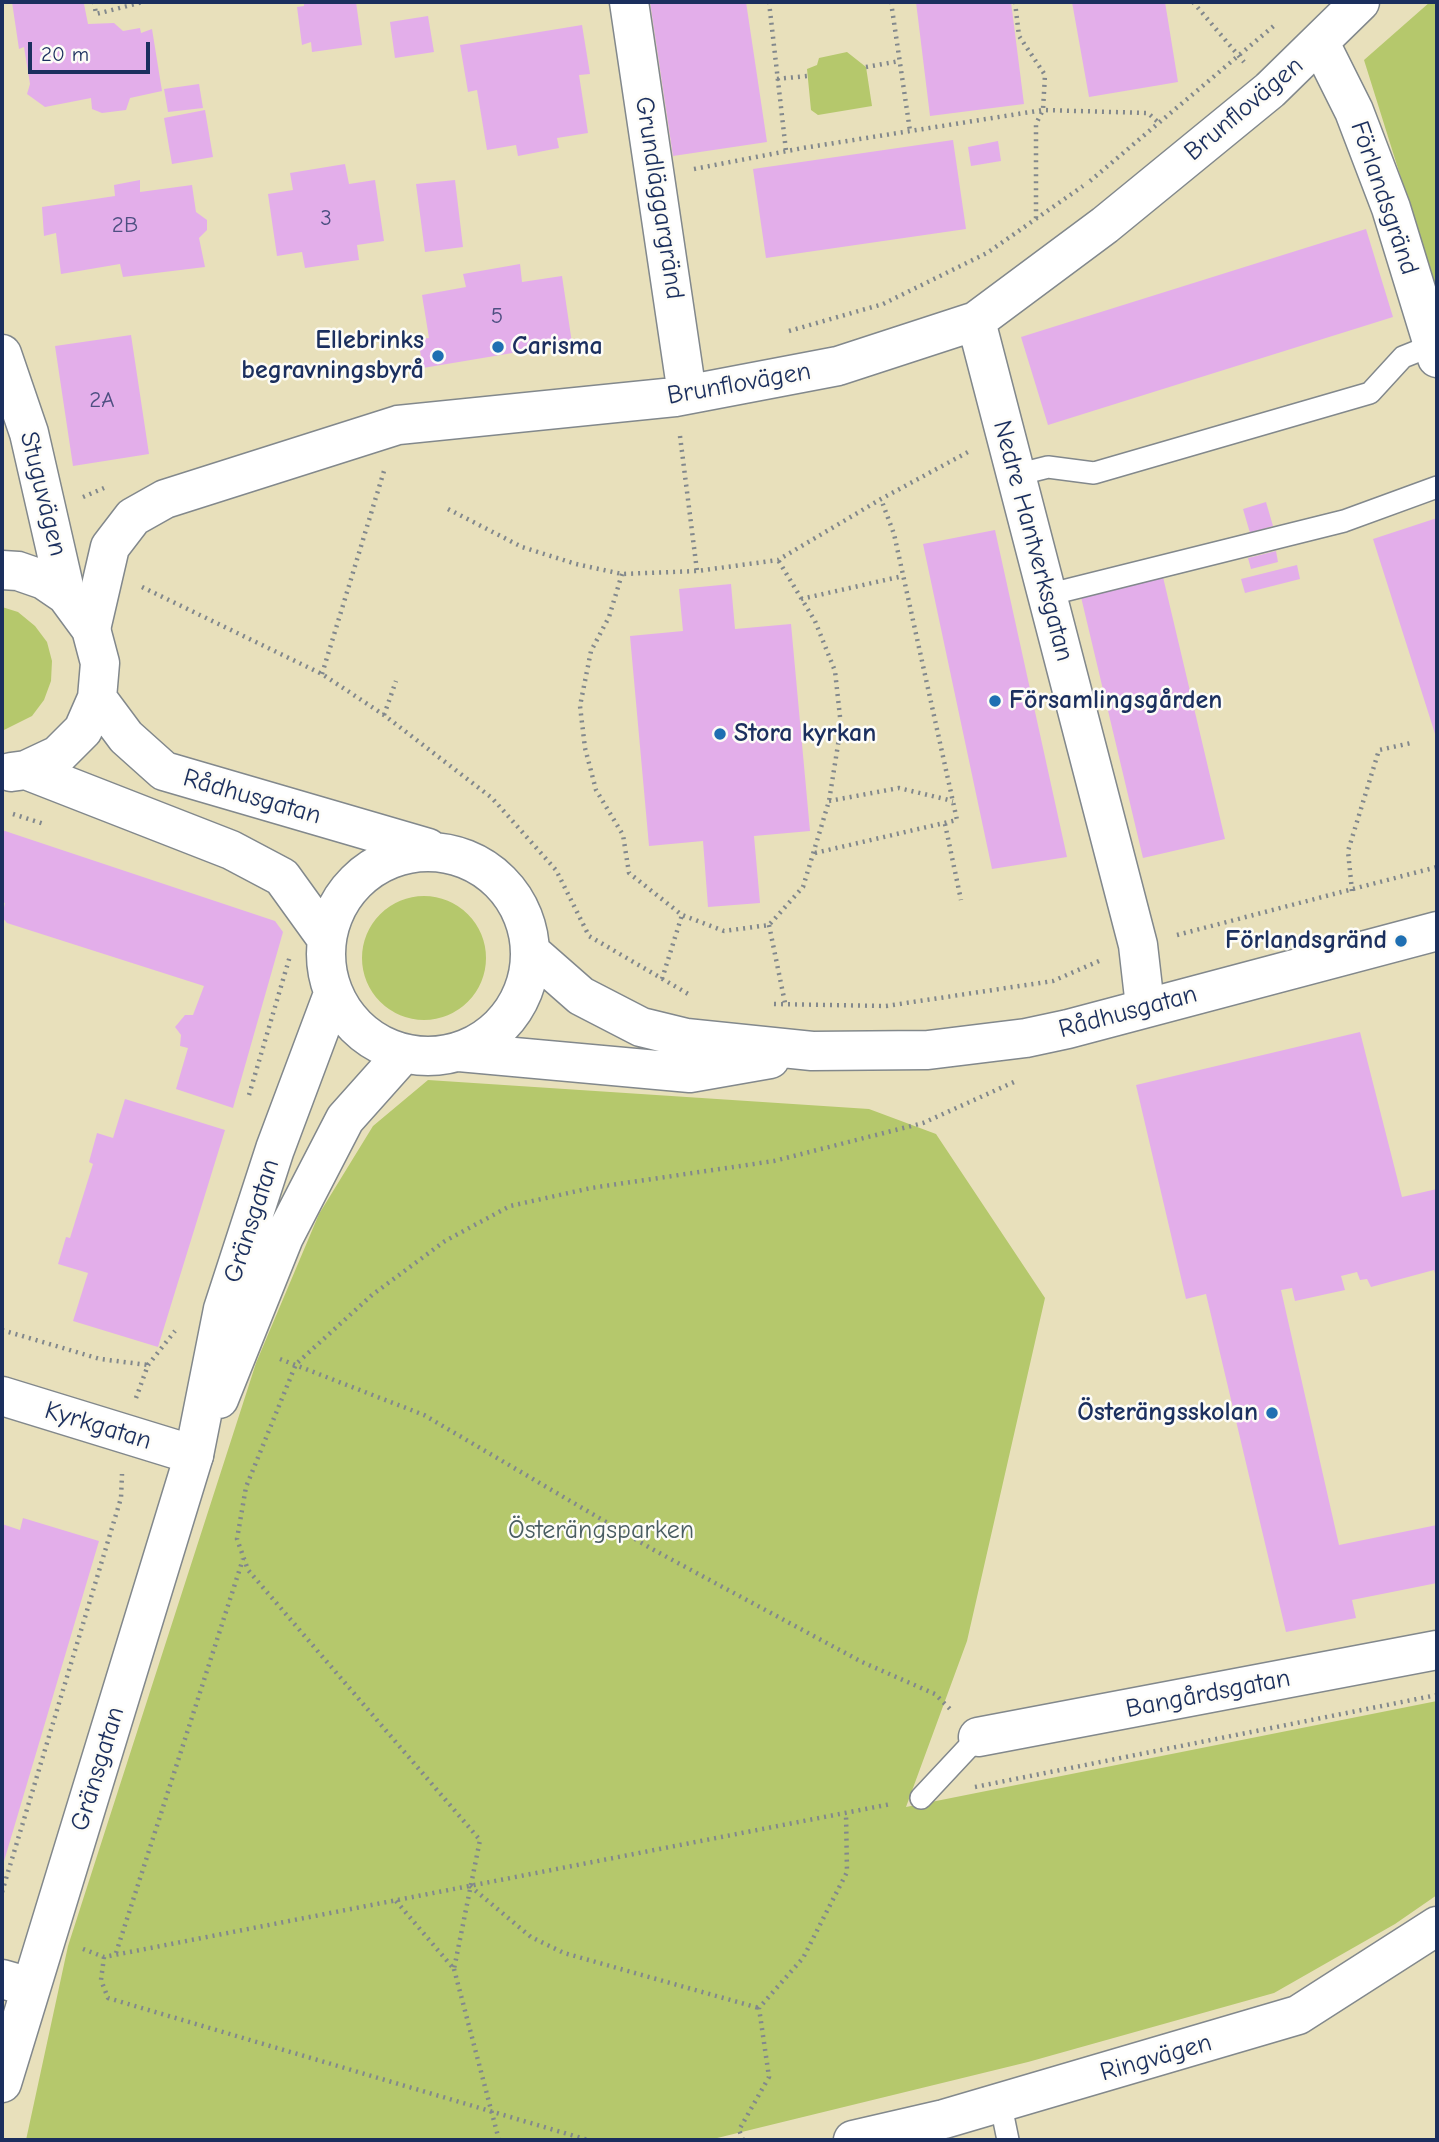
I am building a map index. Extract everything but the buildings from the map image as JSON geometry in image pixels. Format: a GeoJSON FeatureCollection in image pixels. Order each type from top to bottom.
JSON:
{"type":"FeatureCollection","features":[{"type":"Feature","properties":{"kind":"main road","name":"Grundläggargränd"},"geometry":{"type":"LineString","coordinates":[[629,2],[687,394]]}},
{"type":"Feature","properties":{"kind":"main road","name":"Brunflovägen"},"geometry":{"type":"LineString","coordinates":[[91,629],[110,547],[134,517],[165,499],[398,425],[488,418],[687,394],[838,366],[976,321],[1105,225],[1270,90],[1360,2]]}},
{"type":"Feature","properties":{"kind":"main road","name":"Förlandsgränd"},"geometry":{"type":"LineString","coordinates":[[1320,43],[1354,111],[1391,208],[1435,352]]}},
{"type":"Feature","properties":{"kind":"main road","name":"Nedre Hantverksgatan"},"geometry":{"type":"LineString","coordinates":[[976,321],[1138,945],[1145,1006]]}},
{"type":"Feature","properties":{"kind":"main road","name":"Stuguvägen"},"geometry":{"type":"LineString","coordinates":[[2,354],[29,433],[46,496],[66,595]]}},
{"type":"Feature","properties":{"kind":"main road"},"geometry":{"type":"LineString","coordinates":[[2,570],[18,571],[44,580],[66,595],[91,629],[100,663],[97,698],[83,730],[58,755],[14,771]]}},
{"type":"Feature","properties":{"kind":"main road","name":"Rådhusgatan"},"geometry":{"type":"LineString","coordinates":[[97,698],[126,737],[164,771],[437,851]]}},
{"type":"Feature","properties":{"kind":"main road","name":"Rådhusgatan"},"geometry":{"type":"LineString","coordinates":[[14,771],[231,850],[282,877],[326,938]]}},
{"type":"Feature","properties":{"kind":"main road"},"geometry":{"type":"LineString","coordinates":[[437,851],[466,858],[493,873],[513,895],[527,923],[532,953],[526,985],[512,1014],[488,1037],[459,1052],[431,1057],[403,1054],[374,1041],[350,1021],[333,994],[326,967],[326,938],[335,908],[353,883],[377,864],[406,853],[437,851]]}},
{"type":"Feature","properties":{"kind":"main road","name":"Rådhusgatan"},"geometry":{"type":"LineString","coordinates":[[532,953],[581,996],[641,1027],[686,1038],[812,1051],[928,1050],[1026,1038],[1437,931]]}},
{"type":"Feature","properties":{"kind":"main road","name":"Gränsgatan"},"geometry":{"type":"LineString","coordinates":[[194,1455],[223,1309],[275,1149],[333,994]]}},
{"type":"Feature","properties":{"kind":"main road","name":"Rådhusgatan"},"geometry":{"type":"LineString","coordinates":[[459,1052],[690,1073],[812,1051]]}},
{"type":"Feature","properties":{"kind":"main road","name":"Gränsgatan"},"geometry":{"type":"LineString","coordinates":[[2,2083],[16,1983],[194,1455],[243,1347],[284,1237],[345,1119],[403,1054]]}},
{"type":"Feature","properties":{"kind":"main road","name":"Kyrkgatan"},"geometry":{"type":"LineString","coordinates":[[2,1396],[194,1455]]}},
{"type":"Feature","properties":{"kind":"main road","name":"Bangårdsgatan"},"geometry":{"type":"LineString","coordinates":[[978,1738],[1437,1650]]}},
{"type":"Feature","properties":{"kind":"main road","name":"Ringvägen"},"geometry":{"type":"LineString","coordinates":[[853,2140],[944,2119],[1000,2101],[1151,2061],[1298,2015],[1437,1926]]}},
{"type":"Feature","properties":{"kind":"lane"},"geometry":{"type":"LineString","coordinates":[[1016,475],[1048,467],[1094,473],[1370,393],[1403,357],[1435,352]]}},
{"type":"Feature","properties":{"kind":"lane"},"geometry":{"type":"LineString","coordinates":[[1047,595],[1344,521],[1437,487]]}},
{"type":"Feature","properties":{"kind":"lane"},"geometry":{"type":"LineString","coordinates":[[921,1798],[978,1738]]}},
{"type":"Feature","properties":{"kind":"lane"},"geometry":{"type":"LineString","coordinates":[[1000,2101],[1008,2140]]}},
{"type":"Feature","properties":{"kind":"path"},"geometry":{"type":"LineString","coordinates":[[94,2],[96,14],[143,2]]}},
{"type":"Feature","properties":{"kind":"path"},"geometry":{"type":"LineString","coordinates":[[769,2],[786,151]]}},
{"type":"Feature","properties":{"kind":"path"},"geometry":{"type":"LineString","coordinates":[[891,2],[910,131]]}},
{"type":"Feature","properties":{"kind":"path"},"geometry":{"type":"LineString","coordinates":[[1015,2],[1019,36],[1045,75],[1043,110],[1036,124],[1035,220]]}},
{"type":"Feature","properties":{"kind":"path"},"geometry":{"type":"LineString","coordinates":[[1192,2],[1270,90]]}},
{"type":"Feature","properties":{"kind":"path"},"geometry":{"type":"LineString","coordinates":[[782,333],[883,304],[987,253],[1084,186],[1280,20]]}},
{"type":"Feature","properties":{"kind":"path"},"geometry":{"type":"LineString","coordinates":[[866,67],[900,61]]}},
{"type":"Feature","properties":{"kind":"path"},"geometry":{"type":"LineString","coordinates":[[778,79],[807,76]]}},
{"type":"Feature","properties":{"kind":"path"},"geometry":{"type":"LineString","coordinates":[[655,176],[786,151],[1043,110],[1149,113],[1192,153]]}},
{"type":"Feature","properties":{"kind":"path"},"geometry":{"type":"LineString","coordinates":[[321,674],[398,425]]}},
{"type":"Feature","properties":{"kind":"path"},"geometry":{"type":"LineString","coordinates":[[448,509],[522,547],[622,573],[697,570],[778,560],[881,499],[1005,433]]}},
{"type":"Feature","properties":{"kind":"path"},"geometry":{"type":"LineString","coordinates":[[680,435],[697,570]]}},
{"type":"Feature","properties":{"kind":"path"},"geometry":{"type":"LineString","coordinates":[[46,496],[82,497],[134,584],[321,674],[384,715],[492,798],[556,870],[589,936],[692,996]]}},
{"type":"Feature","properties":{"kind":"path"},"geometry":{"type":"LineString","coordinates":[[815,853],[957,820],[894,534],[881,499]]}},
{"type":"Feature","properties":{"kind":"path"},"geometry":{"type":"LineString","coordinates":[[622,573],[609,617],[591,651],[580,706],[585,748],[596,790],[623,835],[629,873],[682,915],[724,931],[769,925],[803,887],[829,801],[841,726],[835,671],[815,621],[778,560]]}},
{"type":"Feature","properties":{"kind":"path"},"geometry":{"type":"LineString","coordinates":[[801,599],[903,576]]}},
{"type":"Feature","properties":{"kind":"path"},"geometry":{"type":"LineString","coordinates":[[384,715],[396,681]]}},
{"type":"Feature","properties":{"kind":"path"},"geometry":{"type":"LineString","coordinates":[[1352,891],[1348,851],[1379,750],[1411,743]]}},
{"type":"Feature","properties":{"kind":"path"},"geometry":{"type":"LineString","coordinates":[[829,801],[899,788],[953,801]]}},
{"type":"Feature","properties":{"kind":"path"},"geometry":{"type":"LineString","coordinates":[[2,810],[54,827]]}},
{"type":"Feature","properties":{"kind":"path"},"geometry":{"type":"LineString","coordinates":[[945,824],[961,900]]}},
{"type":"Feature","properties":{"kind":"path"},"geometry":{"type":"LineString","coordinates":[[771,1003],[886,1006],[1053,981],[1138,945],[1437,867]]}},
{"type":"Feature","properties":{"kind":"path"},"geometry":{"type":"LineString","coordinates":[[662,979],[682,915]]}},
{"type":"Feature","properties":{"kind":"path"},"geometry":{"type":"LineString","coordinates":[[769,925],[785,1004]]}},
{"type":"Feature","properties":{"kind":"path"},"geometry":{"type":"LineString","coordinates":[[248,1099],[290,952]]}},
{"type":"Feature","properties":{"kind":"path"},"geometry":{"type":"LineString","coordinates":[[499,2140],[454,1969],[480,1840],[248,1570],[237,1539],[246,1488],[296,1364],[372,1295],[435,1249],[510,1206],[591,1188],[774,1161],[923,1123]]}},
{"type":"Feature","properties":{"kind":"path"},"geometry":{"type":"LineString","coordinates":[[2,1892],[121,1498],[123,1434],[148,1365],[179,1327]]}},
{"type":"Feature","properties":{"kind":"path"},"geometry":{"type":"LineString","coordinates":[[2,1330],[100,1359],[148,1365]]}},
{"type":"Feature","properties":{"kind":"path"},"geometry":{"type":"LineString","coordinates":[[296,1364],[424,1415],[652,1549],[862,1662],[935,1694],[978,1738]]}},
{"type":"Feature","properties":{"kind":"path"},"geometry":{"type":"LineString","coordinates":[[116,1954],[243,1558]]}},
{"type":"Feature","properties":{"kind":"path"},"geometry":{"type":"LineString","coordinates":[[587,2140],[108,1998],[101,1980],[104,1957],[1437,1695]]}},
{"type":"Feature","properties":{"kind":"path"},"geometry":{"type":"LineString","coordinates":[[743,2140],[739,2130],[768,2077],[759,2008],[803,1958],[847,1872],[846,1813]]}},
{"type":"Feature","properties":{"kind":"path"},"geometry":{"type":"LineString","coordinates":[[469,1886],[531,1937],[564,1953],[759,2008]]}},
{"type":"Feature","properties":{"kind":"path"},"geometry":{"type":"LineString","coordinates":[[396,1901],[454,1969]]}},
{"type":"Feature","properties":{"kind":"green space"},"geometry":{"type":"Polygon","coordinates":[[[1430,2],[1437,2],[1437,293],[1364,60],[1430,2]]]}},
{"type":"Feature","properties":{"kind":"green space"},"geometry":{"type":"Polygon","coordinates":[[[847,52],[866,67],[872,106],[818,115],[811,110],[807,69],[817,65],[819,58],[847,52]]]}},
{"type":"Feature","properties":{"kind":"green space"},"geometry":{"type":"Polygon","coordinates":[[[2,607],[18,612],[35,626],[47,642],[52,661],[51,681],[44,700],[32,716],[2,731],[2,607]]]}},
{"type":"Feature","properties":{"kind":"green space"},"geometry":{"type":"Polygon","coordinates":[[[424,896],[448,901],[468,914],[481,934],[486,958],[481,982],[468,1002],[448,1015],[424,1020],[400,1015],[380,1002],[367,982],[362,958],[367,934],[380,914],[400,901],[424,896]]]}},
{"type":"Feature","properties":{"kind":"green space","name":"Österängsparken"},"geometry":{"type":"Polygon","coordinates":[[[428,1080],[869,1109],[936,1134],[1045,1298],[967,1641],[906,1807],[1437,1701],[1437,1895],[1395,1924],[1274,1993],[1028,2062],[709,2140],[26,2140],[68,1946],[256,1363],[319,1214],[373,1126],[428,1080]]]}},
{"type":"Feature","properties":{"kind":"place","name":"Carisma"},"geometry":{"type":"Point","coordinates":[498,347]}},
{"type":"Feature","properties":{"kind":"place","name":"Ellebrinks begravningsbyrå"},"geometry":{"type":"Point","coordinates":[438,356]}},
{"type":"Feature","properties":{"kind":"place","name":"Församlingsgården"},"geometry":{"type":"Point","coordinates":[995,701]}},
{"type":"Feature","properties":{"kind":"place","name":"Stora kyrkan"},"geometry":{"type":"Point","coordinates":[720,734]}},
{"type":"Feature","properties":{"kind":"place","name":"Förlandsgränd"},"geometry":{"type":"Point","coordinates":[1401,941]}},
{"type":"Feature","properties":{"kind":"place","name":"Österängsskolan"},"geometry":{"type":"Point","coordinates":[1272,1413]}}]}
